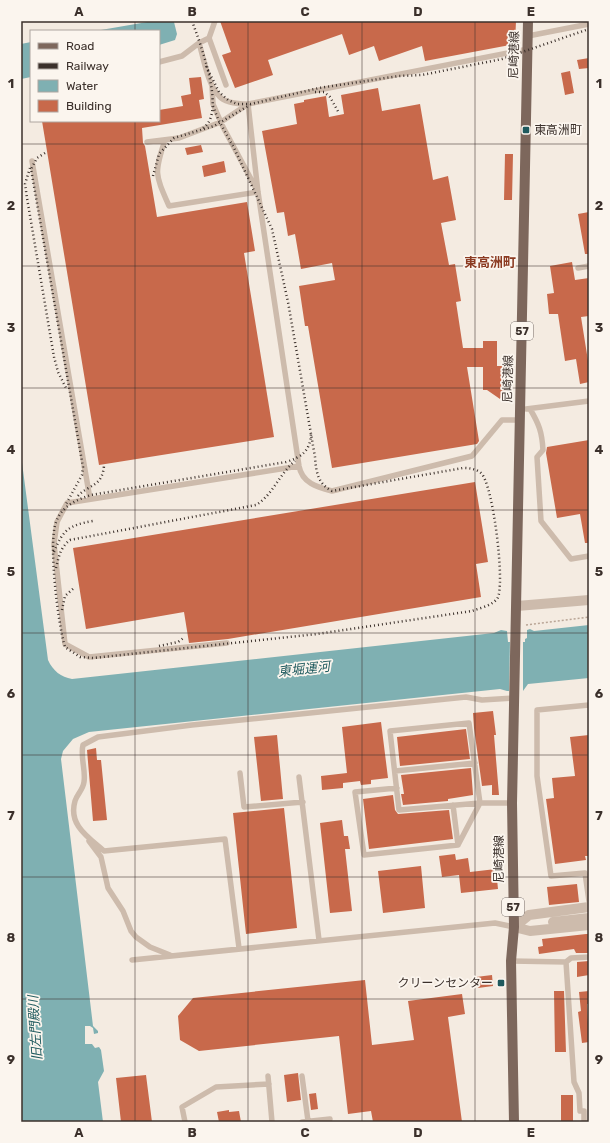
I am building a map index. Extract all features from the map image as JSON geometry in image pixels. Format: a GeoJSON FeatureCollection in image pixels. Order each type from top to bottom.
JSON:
{"type":"FeatureCollection","features":[{"type":"Feature","properties":{"kind":"main road","name":"尼崎港線"},"geometry":{"type":"LineString","coordinates":[[514,1122],[511,961],[514,927],[512,803],[523,413],[528,21]]}},
{"type":"Feature","properties":{"kind":"street"},"geometry":{"type":"LineString","coordinates":[[517,606],[589,600]]}},
{"type":"Feature","properties":{"kind":"street"},"geometry":{"type":"LineString","coordinates":[[514,927],[529,914],[589,907]]}},
{"type":"Feature","properties":{"kind":"street"},"geometry":{"type":"LineString","coordinates":[[514,927],[589,918]]}},
{"type":"Feature","properties":{"kind":"street"},"geometry":{"type":"LineString","coordinates":[[514,927],[530,931],[589,925]]}},
{"type":"Feature","properties":{"kind":"lane"},"geometry":{"type":"LineString","coordinates":[[160,62],[182,56],[199,43],[209,38],[216,21]]}},
{"type":"Feature","properties":{"kind":"lane"},"geometry":{"type":"LineString","coordinates":[[528,36],[589,24]]}},
{"type":"Feature","properties":{"kind":"lane"},"geometry":{"type":"LineString","coordinates":[[209,38],[226,85]]}},
{"type":"Feature","properties":{"kind":"lane"},"geometry":{"type":"LineString","coordinates":[[199,43],[212,84],[219,97],[237,104],[248,104],[528,49]]}},
{"type":"Feature","properties":{"kind":"lane"},"geometry":{"type":"LineString","coordinates":[[212,84],[213,104],[220,122],[258,192]]}},
{"type":"Feature","properties":{"kind":"lane"},"geometry":{"type":"LineString","coordinates":[[147,142],[179,138],[220,122],[248,104]]}},
{"type":"Feature","properties":{"kind":"lane"},"geometry":{"type":"LineString","coordinates":[[248,104],[258,192],[299,466],[304,479],[317,487],[332,490],[472,456],[502,420],[523,413],[589,401]]}},
{"type":"Feature","properties":{"kind":"lane"},"geometry":{"type":"LineString","coordinates":[[165,140],[157,165],[158,180],[169,206],[258,192]]}},
{"type":"Feature","properties":{"kind":"lane"},"geometry":{"type":"LineString","coordinates":[[32,161],[90,499]]}},
{"type":"Feature","properties":{"kind":"lane"},"geometry":{"type":"LineString","coordinates":[[578,268],[589,266]]}},
{"type":"Feature","properties":{"kind":"lane"},"geometry":{"type":"LineString","coordinates":[[523,413],[540,426],[542,434],[543,450],[537,457],[541,521],[570,559],[589,556]]}},
{"type":"Feature","properties":{"kind":"lane"},"geometry":{"type":"LineString","coordinates":[[226,643],[89,657],[65,644],[54,544],[57,522],[67,503],[299,466]]}},
{"type":"Feature","properties":{"kind":"lane"},"geometry":{"type":"LineString","coordinates":[[172,956],[150,947],[136,937],[131,931],[123,911],[108,888],[101,857],[74,819],[73,810],[76,799],[84,784],[85,772],[82,749],[88,742],[98,737],[192,725],[466,697],[482,700],[515,695]]}},
{"type":"Feature","properties":{"kind":"lane"},"geometry":{"type":"LineString","coordinates":[[589,704],[537,710],[537,776],[551,876],[585,873],[589,901]]}},
{"type":"Feature","properties":{"kind":"lane"},"geometry":{"type":"LineString","coordinates":[[458,845],[480,803],[469,723],[390,731],[399,810],[480,803],[512,803]]}},
{"type":"Feature","properties":{"kind":"lane"},"geometry":{"type":"LineString","coordinates":[[394,771],[475,763]]}},
{"type":"Feature","properties":{"kind":"lane"},"geometry":{"type":"LineString","coordinates":[[240,773],[244,806],[303,802]]}},
{"type":"Feature","properties":{"kind":"lane"},"geometry":{"type":"LineString","coordinates":[[299,777],[319,940]]}},
{"type":"Feature","properties":{"kind":"lane"},"geometry":{"type":"LineString","coordinates":[[397,788],[355,792],[364,855],[458,845]]}},
{"type":"Feature","properties":{"kind":"lane"},"geometry":{"type":"LineString","coordinates":[[453,805],[458,845]]}},
{"type":"Feature","properties":{"kind":"lane"},"geometry":{"type":"LineString","coordinates":[[83,833],[104,851],[225,839],[239,948]]}},
{"type":"Feature","properties":{"kind":"lane"},"geometry":{"type":"LineString","coordinates":[[132,960],[495,923],[514,927]]}},
{"type":"Feature","properties":{"kind":"lane"},"geometry":{"type":"LineString","coordinates":[[511,961],[566,962],[571,958],[589,957]]}},
{"type":"Feature","properties":{"kind":"lane"},"geometry":{"type":"LineString","coordinates":[[566,962],[574,1082],[579,1093],[580,1111],[584,1111],[584,1122]]}},
{"type":"Feature","properties":{"kind":"lane"},"geometry":{"type":"LineString","coordinates":[[268,1076],[272,1122]]}},
{"type":"Feature","properties":{"kind":"lane"},"geometry":{"type":"LineString","coordinates":[[302,1076],[305,1122],[330,1119]]}},
{"type":"Feature","properties":{"kind":"lane"},"geometry":{"type":"LineString","coordinates":[[185,1122],[182,1107],[216,1087],[269,1084]]}},
{"type":"Feature","properties":{"kind":"path"},"geometry":{"type":"LineString","coordinates":[[516,626],[589,617]]}},
{"type":"Feature","properties":{"kind":"water"},"geometry":{"type":"Polygon","coordinates":[[[153,21],[174,22],[177,34],[175,40],[160,45],[160,30],[101,30],[153,21]]]}},
{"type":"Feature","properties":{"kind":"water"},"geometry":{"type":"Polygon","coordinates":[[[30,42],[30,77],[21,79],[21,44],[30,42]]]}},
{"type":"Feature","properties":{"kind":"water"},"geometry":{"type":"Polygon","coordinates":[[[21,455],[48,660],[55,670],[68,678],[72,679],[494,633],[501,630],[507,631],[508,642],[525,642],[525,639],[527,638],[527,630],[530,629],[534,631],[589,625],[589,678],[528,684],[523,691],[507,691],[500,689],[89,732],[73,739],[63,751],[61,759],[93,1026],[98,1031],[98,1033],[94,1034],[93,1028],[90,1026],[85,1026],[85,1044],[92,1044],[95,1048],[99,1047],[101,1050],[104,1071],[98,1082],[103,1122],[21,1122],[21,455]]]}},
{"type":"Feature","properties":{"kind":"pier"},"geometry":{"type":"Polygon","coordinates":[[[510,641],[523,641],[523,692],[509,692],[510,641]]]}},
{"type":"Feature","properties":{"kind":"building"},"geometry":{"type":"Polygon","coordinates":[[[220,21],[516,21],[515,44],[425,61],[422,46],[379,61],[374,46],[349,55],[342,34],[268,60],[273,75],[235,88],[222,55],[231,52],[220,21]]]}},
{"type":"Feature","properties":{"kind":"building"},"geometry":{"type":"Polygon","coordinates":[[[589,58],[589,68],[579,69],[577,60],[589,58]]]}},
{"type":"Feature","properties":{"kind":"building"},"geometry":{"type":"Polygon","coordinates":[[[570,71],[574,93],[565,95],[561,73],[570,71]]]}},
{"type":"Feature","properties":{"kind":"building"},"geometry":{"type":"Polygon","coordinates":[[[201,77],[204,99],[199,100],[202,118],[142,128],[143,143],[145,146],[157,217],[247,202],[255,251],[244,253],[274,437],[99,465],[42,122],[160,122],[160,110],[183,106],[181,96],[191,94],[189,78],[201,77]]]}},
{"type":"Feature","properties":{"kind":"building"},"geometry":{"type":"Polygon","coordinates":[[[378,88],[382,111],[420,104],[433,180],[448,176],[456,220],[441,223],[449,265],[455,264],[461,301],[456,302],[463,348],[483,348],[483,341],[497,341],[497,366],[508,366],[508,386],[500,399],[487,390],[483,390],[483,367],[467,367],[479,441],[477,444],[332,468],[308,326],[305,326],[299,286],[335,280],[332,263],[301,269],[295,234],[288,236],[284,212],[277,213],[262,131],[297,124],[294,104],[304,102],[304,100],[326,96],[329,117],[344,114],[341,95],[378,88]]]}},
{"type":"Feature","properties":{"kind":"building"},"geometry":{"type":"Polygon","coordinates":[[[201,145],[203,152],[187,155],[185,148],[201,145]]]}},
{"type":"Feature","properties":{"kind":"building"},"geometry":{"type":"Polygon","coordinates":[[[505,154],[513,154],[512,200],[504,200],[505,154]]]}},
{"type":"Feature","properties":{"kind":"building"},"geometry":{"type":"Polygon","coordinates":[[[224,161],[226,172],[204,177],[202,166],[224,161]]]}},
{"type":"Feature","properties":{"kind":"building"},"geometry":{"type":"Polygon","coordinates":[[[589,212],[589,254],[585,254],[578,214],[589,212]]]}},
{"type":"Feature","properties":{"kind":"building"},"geometry":{"type":"Polygon","coordinates":[[[572,262],[575,280],[589,278],[589,316],[581,317],[589,367],[589,382],[580,384],[576,359],[565,361],[558,314],[549,314],[547,294],[554,293],[550,266],[572,262]]]}},
{"type":"Feature","properties":{"kind":"building"},"geometry":{"type":"Polygon","coordinates":[[[589,440],[589,543],[585,543],[580,514],[557,518],[546,453],[547,447],[589,440]]]}},
{"type":"Feature","properties":{"kind":"building"},"geometry":{"type":"Polygon","coordinates":[[[475,482],[488,562],[476,564],[481,597],[228,639],[189,643],[184,612],[86,629],[73,548],[475,482]]]}},
{"type":"Feature","properties":{"kind":"building"},"geometry":{"type":"Polygon","coordinates":[[[493,711],[496,735],[494,735],[499,795],[492,795],[492,785],[482,786],[474,728],[473,713],[493,711]]]}},
{"type":"Feature","properties":{"kind":"building"},"geometry":{"type":"Polygon","coordinates":[[[381,722],[388,778],[371,780],[371,784],[361,785],[360,781],[343,783],[343,788],[322,790],[321,776],[347,773],[342,727],[381,722]]]}},
{"type":"Feature","properties":{"kind":"building"},"geometry":{"type":"Polygon","coordinates":[[[466,729],[470,759],[400,766],[397,737],[466,729]]]}},
{"type":"Feature","properties":{"kind":"building"},"geometry":{"type":"Polygon","coordinates":[[[277,735],[283,799],[261,801],[254,737],[277,735]]]}},
{"type":"Feature","properties":{"kind":"building"},"geometry":{"type":"Polygon","coordinates":[[[589,735],[589,856],[585,856],[586,860],[555,864],[546,799],[554,798],[552,778],[575,776],[570,737],[589,735]]]}},
{"type":"Feature","properties":{"kind":"building"},"geometry":{"type":"Polygon","coordinates":[[[96,748],[97,760],[101,760],[107,820],[93,821],[87,750],[96,748]]]}},
{"type":"Feature","properties":{"kind":"building"},"geometry":{"type":"Polygon","coordinates":[[[471,768],[473,795],[448,799],[448,801],[403,805],[401,794],[404,794],[401,775],[471,768]]]}},
{"type":"Feature","properties":{"kind":"building"},"geometry":{"type":"Polygon","coordinates":[[[393,795],[395,810],[398,814],[449,810],[453,839],[369,849],[363,799],[393,795]]]}},
{"type":"Feature","properties":{"kind":"building"},"geometry":{"type":"Polygon","coordinates":[[[284,808],[297,928],[246,934],[233,813],[284,808]]]}},
{"type":"Feature","properties":{"kind":"building"},"geometry":{"type":"Polygon","coordinates":[[[342,820],[344,836],[348,836],[350,849],[345,849],[352,911],[330,913],[320,823],[342,820]]]}},
{"type":"Feature","properties":{"kind":"building"},"geometry":{"type":"Polygon","coordinates":[[[455,854],[456,860],[468,858],[470,872],[496,869],[498,889],[461,893],[459,875],[442,877],[439,856],[455,854]]]}},
{"type":"Feature","properties":{"kind":"building"},"geometry":{"type":"Polygon","coordinates":[[[421,866],[425,908],[383,913],[378,871],[421,866]]]}},
{"type":"Feature","properties":{"kind":"building"},"geometry":{"type":"Polygon","coordinates":[[[577,884],[579,902],[549,905],[547,887],[577,884]]]}},
{"type":"Feature","properties":{"kind":"building"},"geometry":{"type":"Polygon","coordinates":[[[589,934],[589,953],[576,953],[574,949],[539,954],[538,947],[543,946],[542,939],[589,934]]]}},
{"type":"Feature","properties":{"kind":"building"},"geometry":{"type":"Polygon","coordinates":[[[589,961],[589,975],[577,977],[577,962],[589,961]]]}},
{"type":"Feature","properties":{"kind":"building"},"geometry":{"type":"Polygon","coordinates":[[[492,975],[493,986],[478,988],[476,977],[492,975]]]}},
{"type":"Feature","properties":{"kind":"building"},"geometry":{"type":"Polygon","coordinates":[[[365,980],[372,1045],[414,1040],[408,1001],[462,994],[465,1014],[448,1017],[462,1122],[373,1122],[371,1111],[348,1114],[339,1036],[199,1051],[180,1040],[178,1016],[193,998],[365,980]]]}},
{"type":"Feature","properties":{"kind":"building"},"geometry":{"type":"Polygon","coordinates":[[[554,991],[564,991],[566,1052],[555,1052],[554,991]]]}},
{"type":"Feature","properties":{"kind":"building"},"geometry":{"type":"Polygon","coordinates":[[[589,991],[589,1004],[587,1004],[589,1042],[582,1043],[578,1012],[581,1011],[579,992],[589,991]]]}},
{"type":"Feature","properties":{"kind":"building"},"geometry":{"type":"Polygon","coordinates":[[[298,1073],[301,1100],[287,1102],[284,1075],[298,1073]]]}},
{"type":"Feature","properties":{"kind":"building"},"geometry":{"type":"Polygon","coordinates":[[[146,1075],[152,1122],[121,1122],[116,1078],[146,1075]]]}},
{"type":"Feature","properties":{"kind":"building"},"geometry":{"type":"Polygon","coordinates":[[[316,1093],[318,1109],[311,1110],[309,1094],[316,1093]]]}},
{"type":"Feature","properties":{"kind":"building"},"geometry":{"type":"Polygon","coordinates":[[[561,1095],[573,1095],[573,1121],[561,1121],[561,1095]]]}},
{"type":"Feature","properties":{"kind":"building"},"geometry":{"type":"Polygon","coordinates":[[[229,1110],[229,1112],[239,1111],[241,1122],[219,1122],[217,1112],[229,1110]]]}},
{"type":"Feature","properties":{"kind":"railway"},"geometry":{"type":"LineString","coordinates":[[192,21],[210,77],[212,93],[213,108],[210,120],[203,128]]}},
{"type":"Feature","properties":{"kind":"railway"},"geometry":{"type":"LineString","coordinates":[[206,66],[219,92],[228,100],[237,104],[251,104],[319,88],[399,76],[422,75],[502,59],[589,29]]}},
{"type":"Feature","properties":{"kind":"railway"},"geometry":{"type":"LineString","coordinates":[[315,92],[324,92],[330,97],[339,113]]}},
{"type":"Feature","properties":{"kind":"railway"},"geometry":{"type":"LineString","coordinates":[[153,176],[159,154],[174,138],[214,126],[250,105]]}},
{"type":"Feature","properties":{"kind":"railway"},"geometry":{"type":"LineString","coordinates":[[213,106],[272,229],[288,302],[315,457],[316,468],[321,481],[332,491],[463,468],[473,469],[481,473],[486,481],[490,495],[497,536],[500,576],[497,599],[492,603],[472,611],[317,634],[93,658],[80,657],[65,647],[57,603],[53,565],[53,547],[56,522],[62,512],[70,504],[91,495],[286,462],[297,458],[307,449],[309,445],[310,440],[311,434]]}},
{"type":"Feature","properties":{"kind":"railway"},"geometry":{"type":"LineString","coordinates":[[45,153],[37,158],[31,169],[83,467],[82,475],[65,506]]}},
{"type":"Feature","properties":{"kind":"railway"},"geometry":{"type":"LineString","coordinates":[[30,168],[25,184],[27,198],[54,357],[58,372],[67,390]]}},
{"type":"Feature","properties":{"kind":"railway"},"geometry":{"type":"LineString","coordinates":[[56,568],[62,549],[70,540],[256,505],[267,496],[289,466],[295,461]]}},
{"type":"Feature","properties":{"kind":"railway"},"geometry":{"type":"LineString","coordinates":[[78,496],[98,482],[103,473],[104,466]]}},
{"type":"Feature","properties":{"kind":"railway"},"geometry":{"type":"LineString","coordinates":[[54,552],[57,544],[68,529],[78,524],[93,521]]}},
{"type":"Feature","properties":{"kind":"railway"},"geometry":{"type":"LineString","coordinates":[[62,610],[65,596],[75,587]]}},
{"type":"Feature","properties":{"kind":"railway"},"geometry":{"type":"LineString","coordinates":[[159,646],[178,642],[185,637]]}},
{"type":"Feature","properties":{"kind":"place","name":"東高洲町"},"geometry":{"type":"Point","coordinates":[526,130]}},
{"type":"Feature","properties":{"kind":"place","name":"クリーンセンター"},"geometry":{"type":"Point","coordinates":[501,983]}},
{"type":"Feature","properties":{"kind":"district","name":"東高洲町"},"geometry":{"type":"Point","coordinates":[490,262]}},
{"type":"Feature","properties":{"kind":"water label","name":"東堀運河"},"geometry":{"type":"Point","coordinates":[304,669]}},
{"type":"Feature","properties":{"kind":"water label","name":"旧左門殿川"},"geometry":{"type":"Point","coordinates":[35,1028]}}]}
